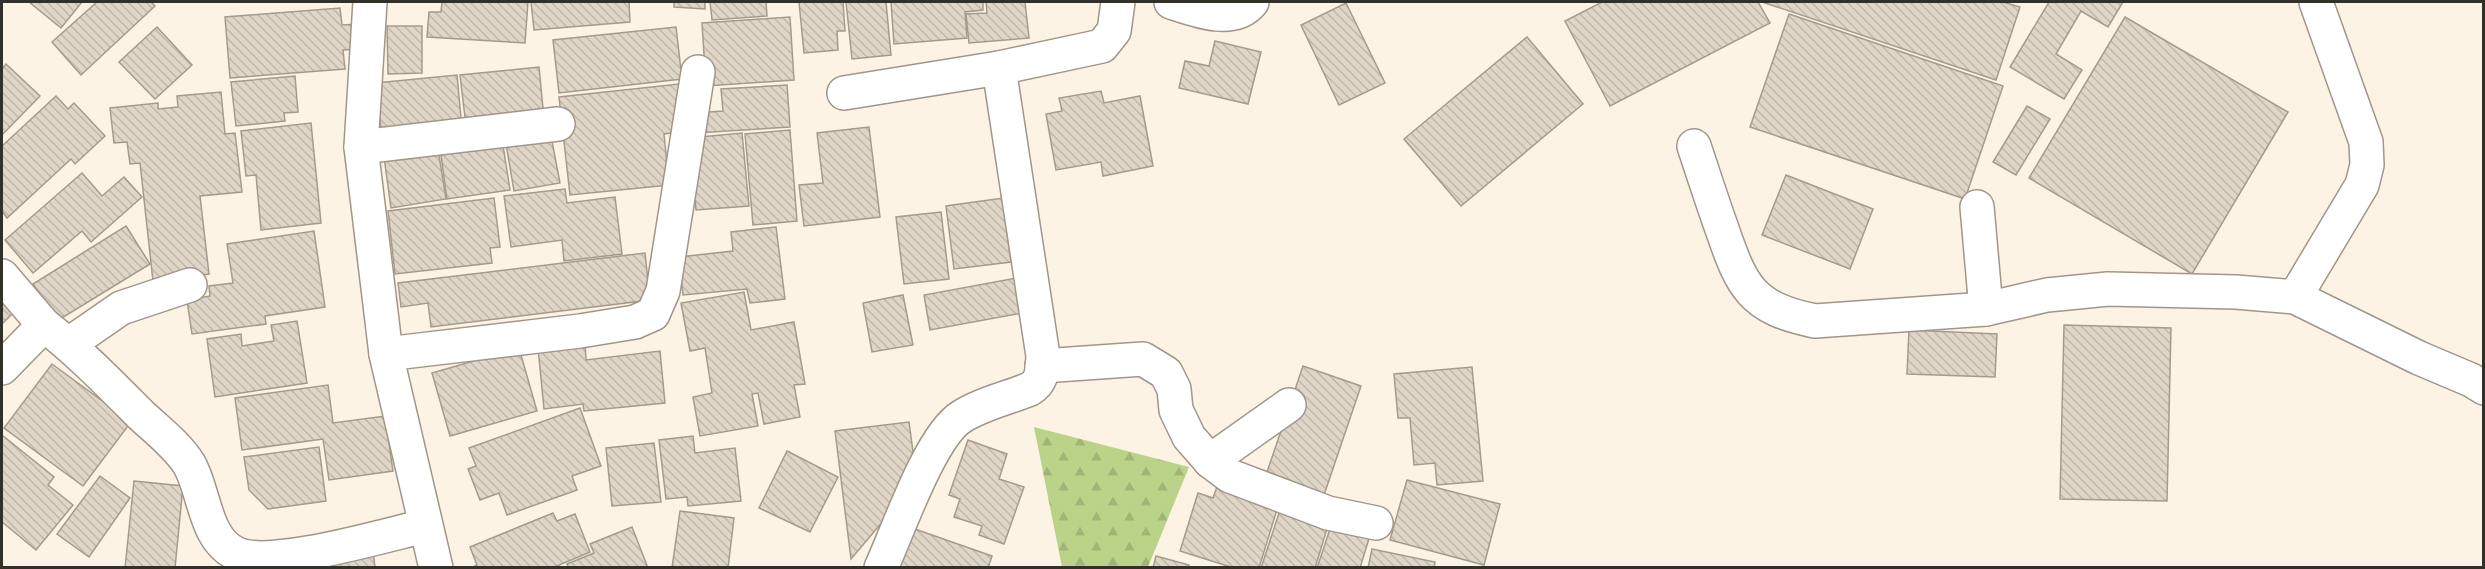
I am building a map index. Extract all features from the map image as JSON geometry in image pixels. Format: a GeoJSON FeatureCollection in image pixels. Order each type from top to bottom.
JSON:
{"type":"FeatureCollection","features":[{"type":"Feature","properties":{"kind":"street"},"geometry":{"type":"LineString","coordinates":[[370,2],[361,147],[386,354],[436,567]]}},
{"type":"Feature","properties":{"kind":"street"},"geometry":{"type":"LineString","coordinates":[[844,93],[999,68],[1102,46],[1114,31],[1118,2]]}},
{"type":"Feature","properties":{"kind":"street"},"geometry":{"type":"LineString","coordinates":[[1171,2],[1225,14],[1242,9],[1252,2]]}},
{"type":"Feature","properties":{"kind":"street"},"geometry":{"type":"LineString","coordinates":[[2295,297],[2358,195],[2367,165],[2366,142],[2316,2]]}},
{"type":"Feature","properties":{"kind":"street"},"geometry":{"type":"LineString","coordinates":[[881,567],[938,440],[959,418],[969,412],[1037,385],[1042,366],[1043,356],[1023,211],[999,68]]}},
{"type":"Feature","properties":{"kind":"street"},"geometry":{"type":"LineString","coordinates":[[386,354],[580,331],[635,322],[653,314],[663,291],[698,72]]}},
{"type":"Feature","properties":{"kind":"street"},"geometry":{"type":"LineString","coordinates":[[361,147],[558,123]]}},
{"type":"Feature","properties":{"kind":"street"},"geometry":{"type":"LineString","coordinates":[[1694,146],[1738,275],[1754,295],[1787,315],[1815,321],[1986,309],[2047,295],[2108,289],[2236,292],[2295,297],[2484,388]]}},
{"type":"Feature","properties":{"kind":"street"},"geometry":{"type":"LineString","coordinates":[[1977,207],[1986,309]]}},
{"type":"Feature","properties":{"kind":"street"},"geometry":{"type":"LineString","coordinates":[[2,276],[56,334],[179,451],[196,477],[218,539],[237,554],[264,558],[319,550],[425,526]]}},
{"type":"Feature","properties":{"kind":"street"},"geometry":{"type":"LineString","coordinates":[[2,368],[56,334],[121,308],[190,285]]}},
{"type":"Feature","properties":{"kind":"street"},"geometry":{"type":"LineString","coordinates":[[1042,366],[1143,359],[1155,364],[1166,373],[1174,389],[1176,410],[1189,437],[1210,461],[1230,476],[1261,490],[1328,513],[1376,523]]}},
{"type":"Feature","properties":{"kind":"street"},"geometry":{"type":"LineString","coordinates":[[1210,461],[1289,405]]}},
{"type":"Feature","properties":{"kind":"green space"},"geometry":{"type":"Polygon","coordinates":[[[1034,427],[1189,467],[1148,567],[1062,567],[1034,427]]]}},
{"type":"Feature","properties":{"kind":"building"},"geometry":{"type":"Polygon","coordinates":[[[29,2],[82,2],[61,28],[29,2]]]}},
{"type":"Feature","properties":{"kind":"building"},"geometry":{"type":"Polygon","coordinates":[[[97,2],[151,2],[155,6],[81,75],[52,42],[97,2]]]}},
{"type":"Feature","properties":{"kind":"building"},"geometry":{"type":"Polygon","coordinates":[[[442,2],[528,2],[525,43],[427,37],[429,12],[441,12],[442,2]]]}},
{"type":"Feature","properties":{"kind":"building"},"geometry":{"type":"Polygon","coordinates":[[[531,2],[629,2],[630,22],[534,30],[531,2]]]}},
{"type":"Feature","properties":{"kind":"building"},"geometry":{"type":"Polygon","coordinates":[[[674,2],[705,2],[705,9],[674,7],[674,2]]]}},
{"type":"Feature","properties":{"kind":"building"},"geometry":{"type":"Polygon","coordinates":[[[710,2],[766,2],[767,16],[712,20],[710,2]]]}},
{"type":"Feature","properties":{"kind":"building"},"geometry":{"type":"Polygon","coordinates":[[[799,2],[843,2],[845,31],[837,31],[838,50],[804,53],[799,2]]]}},
{"type":"Feature","properties":{"kind":"building"},"geometry":{"type":"Polygon","coordinates":[[[846,2],[886,2],[891,55],[852,59],[846,2]]]}},
{"type":"Feature","properties":{"kind":"building"},"geometry":{"type":"Polygon","coordinates":[[[891,2],[983,2],[983,10],[965,12],[967,38],[894,44],[891,2]]]}},
{"type":"Feature","properties":{"kind":"building"},"geometry":{"type":"Polygon","coordinates":[[[986,2],[1025,2],[1029,38],[969,43],[966,14],[987,13],[986,2]]]}},
{"type":"Feature","properties":{"kind":"building"},"geometry":{"type":"Polygon","coordinates":[[[1602,2],[1758,2],[1770,23],[1610,106],[1565,21],[1602,2]]]}},
{"type":"Feature","properties":{"kind":"building"},"geometry":{"type":"Polygon","coordinates":[[[1762,2],[2003,2],[2020,7],[1996,80],[1762,2]]]}},
{"type":"Feature","properties":{"kind":"building"},"geometry":{"type":"Polygon","coordinates":[[[2049,2],[2123,2],[2108,27],[2081,11],[2056,54],[2082,70],[2064,99],[2010,67],[2049,2]]]}},
{"type":"Feature","properties":{"kind":"building"},"geometry":{"type":"Polygon","coordinates":[[[1346,3],[1385,83],[1339,105],[1301,25],[1346,3]]]}},
{"type":"Feature","properties":{"kind":"building"},"geometry":{"type":"Polygon","coordinates":[[[340,8],[342,25],[359,24],[361,49],[343,50],[345,69],[230,78],[225,17],[340,8]]]}},
{"type":"Feature","properties":{"kind":"building"},"geometry":{"type":"Polygon","coordinates":[[[1789,14],[2003,86],[1965,199],[1750,127],[1789,14]]]}},
{"type":"Feature","properties":{"kind":"building"},"geometry":{"type":"Polygon","coordinates":[[[790,17],[794,80],[706,86],[702,23],[790,17]]]}},
{"type":"Feature","properties":{"kind":"building"},"geometry":{"type":"Polygon","coordinates":[[[2125,17],[2288,112],[2192,274],[2029,178],[2125,17]]]}},
{"type":"Feature","properties":{"kind":"building"},"geometry":{"type":"Polygon","coordinates":[[[387,26],[422,26],[422,73],[388,74],[387,26]]]}},
{"type":"Feature","properties":{"kind":"building"},"geometry":{"type":"Polygon","coordinates":[[[157,27],[192,65],[155,99],[119,62],[157,27]]]}},
{"type":"Feature","properties":{"kind":"building"},"geometry":{"type":"Polygon","coordinates":[[[676,27],[682,79],[559,93],[553,40],[676,27]]]}},
{"type":"Feature","properties":{"kind":"building"},"geometry":{"type":"Polygon","coordinates":[[[1527,37],[1583,104],[1461,206],[1404,139],[1527,37]]]}},
{"type":"Feature","properties":{"kind":"building"},"geometry":{"type":"Polygon","coordinates":[[[1215,41],[1261,52],[1248,104],[1179,88],[1185,61],[1209,66],[1215,41]]]}},
{"type":"Feature","properties":{"kind":"building"},"geometry":{"type":"Polygon","coordinates":[[[6,64],[40,96],[2,135],[2,69],[6,64]]]}},
{"type":"Feature","properties":{"kind":"building"},"geometry":{"type":"Polygon","coordinates":[[[539,67],[544,119],[466,126],[460,75],[539,67]]]}},
{"type":"Feature","properties":{"kind":"building"},"geometry":{"type":"Polygon","coordinates":[[[457,75],[462,129],[382,137],[376,83],[457,75]]]}},
{"type":"Feature","properties":{"kind":"building"},"geometry":{"type":"Polygon","coordinates":[[[295,76],[298,112],[284,113],[285,121],[236,126],[231,82],[295,76]]]}},
{"type":"Feature","properties":{"kind":"building"},"geometry":{"type":"Polygon","coordinates":[[[679,84],[685,131],[664,134],[669,185],[570,195],[559,97],[679,84]]]}},
{"type":"Feature","properties":{"kind":"building"},"geometry":{"type":"Polygon","coordinates":[[[787,85],[790,127],[696,133],[695,113],[723,111],[721,89],[787,85]]]}},
{"type":"Feature","properties":{"kind":"building"},"geometry":{"type":"Polygon","coordinates":[[[1101,91],[1104,103],[1140,96],[1153,166],[1103,176],[1101,162],[1056,170],[1046,114],[1062,111],[1059,98],[1101,91]]]}},
{"type":"Feature","properties":{"kind":"building"},"geometry":{"type":"Polygon","coordinates":[[[221,92],[225,134],[235,133],[242,192],[200,196],[209,274],[153,281],[140,163],[130,164],[127,142],[114,143],[110,108],[158,103],[158,109],[178,107],[177,96],[221,92]]]}},
{"type":"Feature","properties":{"kind":"building"},"geometry":{"type":"Polygon","coordinates":[[[56,96],[68,109],[74,103],[105,136],[75,164],[71,159],[7,218],[2,211],[2,146],[56,96]]]}},
{"type":"Feature","properties":{"kind":"building"},"geometry":{"type":"Polygon","coordinates":[[[2027,106],[2050,119],[2016,175],[1993,162],[2027,106]]]}},
{"type":"Feature","properties":{"kind":"building"},"geometry":{"type":"Polygon","coordinates":[[[311,123],[321,223],[261,230],[256,175],[246,176],[241,131],[311,123]]]}},
{"type":"Feature","properties":{"kind":"building"},"geometry":{"type":"Polygon","coordinates":[[[869,127],[880,217],[804,226],[799,185],[823,183],[817,133],[869,127]]]}},
{"type":"Feature","properties":{"kind":"building"},"geometry":{"type":"Polygon","coordinates":[[[790,130],[797,221],[753,225],[745,134],[790,130]]]}},
{"type":"Feature","properties":{"kind":"building"},"geometry":{"type":"Polygon","coordinates":[[[550,131],[560,183],[514,191],[505,138],[550,131]]]}},
{"type":"Feature","properties":{"kind":"building"},"geometry":{"type":"Polygon","coordinates":[[[742,133],[749,206],[696,210],[690,138],[742,133]]]}},
{"type":"Feature","properties":{"kind":"building"},"geometry":{"type":"Polygon","coordinates":[[[502,139],[510,190],[447,199],[440,148],[502,139]]]}},
{"type":"Feature","properties":{"kind":"building"},"geometry":{"type":"Polygon","coordinates":[[[438,149],[446,199],[391,208],[384,157],[438,149]]]}},
{"type":"Feature","properties":{"kind":"building"},"geometry":{"type":"Polygon","coordinates":[[[82,173],[102,196],[124,177],[142,197],[91,242],[82,231],[33,273],[5,240],[82,173]]]}},
{"type":"Feature","properties":{"kind":"building"},"geometry":{"type":"Polygon","coordinates":[[[1786,175],[1873,209],[1850,269],[1762,235],[1786,175]]]}},
{"type":"Feature","properties":{"kind":"building"},"geometry":{"type":"Polygon","coordinates":[[[565,189],[567,203],[615,197],[622,254],[564,261],[562,240],[511,247],[504,196],[565,189]]]}},
{"type":"Feature","properties":{"kind":"building"},"geometry":{"type":"Polygon","coordinates":[[[494,198],[500,247],[490,248],[492,263],[395,274],[388,211],[494,198]]]}},
{"type":"Feature","properties":{"kind":"building"},"geometry":{"type":"Polygon","coordinates":[[[1003,198],[1011,262],[954,269],[946,206],[1003,198]]]}},
{"type":"Feature","properties":{"kind":"building"},"geometry":{"type":"Polygon","coordinates":[[[941,212],[949,279],[904,284],[896,217],[941,212]]]}},
{"type":"Feature","properties":{"kind":"building"},"geometry":{"type":"Polygon","coordinates":[[[126,226],[150,264],[57,321],[33,284],[126,226]]]}},
{"type":"Feature","properties":{"kind":"building"},"geometry":{"type":"Polygon","coordinates":[[[776,227],[785,299],[750,303],[747,289],[683,295],[679,257],[733,251],[731,232],[776,227]]]}},
{"type":"Feature","properties":{"kind":"building"},"geometry":{"type":"Polygon","coordinates":[[[314,231],[325,307],[265,316],[266,324],[192,334],[187,300],[210,296],[209,286],[233,283],[227,244],[314,231]]]}},
{"type":"Feature","properties":{"kind":"building"},"geometry":{"type":"Polygon","coordinates":[[[645,253],[650,300],[431,327],[428,303],[401,307],[398,283],[645,253]]]}},
{"type":"Feature","properties":{"kind":"building"},"geometry":{"type":"Polygon","coordinates":[[[1022,277],[1028,312],[930,330],[924,295],[1022,277]]]}},
{"type":"Feature","properties":{"kind":"building"},"geometry":{"type":"Polygon","coordinates":[[[744,292],[751,330],[794,322],[805,384],[794,385],[800,417],[764,424],[758,393],[752,394],[758,426],[700,436],[693,397],[712,393],[705,348],[690,351],[681,303],[744,292]]]}},
{"type":"Feature","properties":{"kind":"building"},"geometry":{"type":"Polygon","coordinates":[[[903,295],[913,345],[872,352],[863,303],[903,295]]]}},
{"type":"Feature","properties":{"kind":"building"},"geometry":{"type":"Polygon","coordinates":[[[2,297],[15,311],[2,324],[2,297]]]}},
{"type":"Feature","properties":{"kind":"building"},"geometry":{"type":"Polygon","coordinates":[[[297,321],[307,383],[215,397],[207,339],[241,334],[242,346],[274,341],[271,325],[297,321]]]}},
{"type":"Feature","properties":{"kind":"building"},"geometry":{"type":"Polygon","coordinates":[[[2064,325],[2171,328],[2167,501],[2060,499],[2064,325]]]}},
{"type":"Feature","properties":{"kind":"building"},"geometry":{"type":"Polygon","coordinates":[[[1909,330],[1997,334],[1995,377],[1907,374],[1909,330]]]}},
{"type":"Feature","properties":{"kind":"building"},"geometry":{"type":"Polygon","coordinates":[[[585,343],[586,360],[660,351],[665,403],[584,411],[583,404],[544,409],[538,348],[585,343]]]}},
{"type":"Feature","properties":{"kind":"building"},"geometry":{"type":"Polygon","coordinates":[[[519,348],[537,411],[450,436],[432,373],[519,348]]]}},
{"type":"Feature","properties":{"kind":"building"},"geometry":{"type":"Polygon","coordinates":[[[52,364],[131,422],[83,486],[4,428],[52,364]]]}},
{"type":"Feature","properties":{"kind":"building"},"geometry":{"type":"Polygon","coordinates":[[[1303,366],[1361,386],[1324,495],[1266,475],[1303,366]]]}},
{"type":"Feature","properties":{"kind":"building"},"geometry":{"type":"Polygon","coordinates":[[[1472,367],[1483,481],[1437,485],[1435,463],[1414,465],[1410,418],[1398,418],[1394,374],[1472,367]]]}},
{"type":"Feature","properties":{"kind":"building"},"geometry":{"type":"Polygon","coordinates":[[[328,385],[333,423],[385,416],[393,471],[329,480],[323,439],[242,450],[235,398],[328,385]]]}},
{"type":"Feature","properties":{"kind":"building"},"geometry":{"type":"Polygon","coordinates":[[[580,408],[601,466],[572,476],[577,490],[507,515],[499,493],[480,500],[468,469],[476,466],[469,448],[580,408]]]}},
{"type":"Feature","properties":{"kind":"building"},"geometry":{"type":"Polygon","coordinates":[[[909,422],[917,481],[851,559],[835,431],[909,422]]]}},
{"type":"Feature","properties":{"kind":"building"},"geometry":{"type":"Polygon","coordinates":[[[2,435],[54,477],[48,485],[73,505],[36,550],[2,522],[2,435]]]}},
{"type":"Feature","properties":{"kind":"building"},"geometry":{"type":"Polygon","coordinates":[[[693,436],[695,453],[735,448],[741,501],[688,506],[687,497],[666,499],[659,440],[693,436]]]}},
{"type":"Feature","properties":{"kind":"building"},"geometry":{"type":"Polygon","coordinates":[[[968,440],[1007,454],[999,479],[1024,487],[1004,544],[979,535],[982,526],[954,517],[960,499],[949,495],[968,440]]]}},
{"type":"Feature","properties":{"kind":"building"},"geometry":{"type":"Polygon","coordinates":[[[654,443],[661,502],[612,506],[606,448],[654,443]]]}},
{"type":"Feature","properties":{"kind":"building"},"geometry":{"type":"Polygon","coordinates":[[[319,447],[326,501],[268,509],[249,490],[244,457],[319,447]]]}},
{"type":"Feature","properties":{"kind":"building"},"geometry":{"type":"Polygon","coordinates":[[[787,451],[838,477],[810,532],[759,508],[787,451]]]}},
{"type":"Feature","properties":{"kind":"building"},"geometry":{"type":"Polygon","coordinates":[[[100,476],[130,498],[89,557],[57,534],[100,476]]]}},
{"type":"Feature","properties":{"kind":"building"},"geometry":{"type":"Polygon","coordinates":[[[1407,480],[1500,504],[1484,565],[1390,540],[1407,480]]]}},
{"type":"Feature","properties":{"kind":"building"},"geometry":{"type":"Polygon","coordinates":[[[134,481],[183,486],[175,568],[125,568],[134,481]]]}},
{"type":"Feature","properties":{"kind":"building"},"geometry":{"type":"Polygon","coordinates":[[[1218,484],[1279,503],[1259,568],[1234,568],[1180,551],[1198,493],[1213,498],[1218,484]]]}},
{"type":"Feature","properties":{"kind":"building"},"geometry":{"type":"Polygon","coordinates":[[[1282,504],[1330,519],[1315,568],[1261,568],[1282,504]]]}},
{"type":"Feature","properties":{"kind":"building"},"geometry":{"type":"Polygon","coordinates":[[[680,511],[734,518],[728,568],[672,568],[680,511]]]}},
{"type":"Feature","properties":{"kind":"building"},"geometry":{"type":"Polygon","coordinates":[[[553,513],[557,521],[575,514],[590,552],[552,568],[471,568],[477,565],[470,547],[553,513]]]}},
{"type":"Feature","properties":{"kind":"building"},"geometry":{"type":"Polygon","coordinates":[[[1333,520],[1371,532],[1360,568],[1317,568],[1333,520]]]}},
{"type":"Feature","properties":{"kind":"building"},"geometry":{"type":"Polygon","coordinates":[[[632,527],[648,568],[569,568],[567,564],[594,553],[590,544],[632,527]]]}},
{"type":"Feature","properties":{"kind":"building"},"geometry":{"type":"Polygon","coordinates":[[[912,528],[992,556],[988,568],[898,568],[912,528]]]}},
{"type":"Feature","properties":{"kind":"building"},"geometry":{"type":"Polygon","coordinates":[[[1372,549],[1435,562],[1434,568],[1368,568],[1372,549]]]}},
{"type":"Feature","properties":{"kind":"building"},"geometry":{"type":"Polygon","coordinates":[[[373,550],[375,568],[294,568],[373,550]]]}},
{"type":"Feature","properties":{"kind":"building"},"geometry":{"type":"Polygon","coordinates":[[[1156,556],[1189,565],[1188,568],[1153,568],[1156,556]]]}}]}
